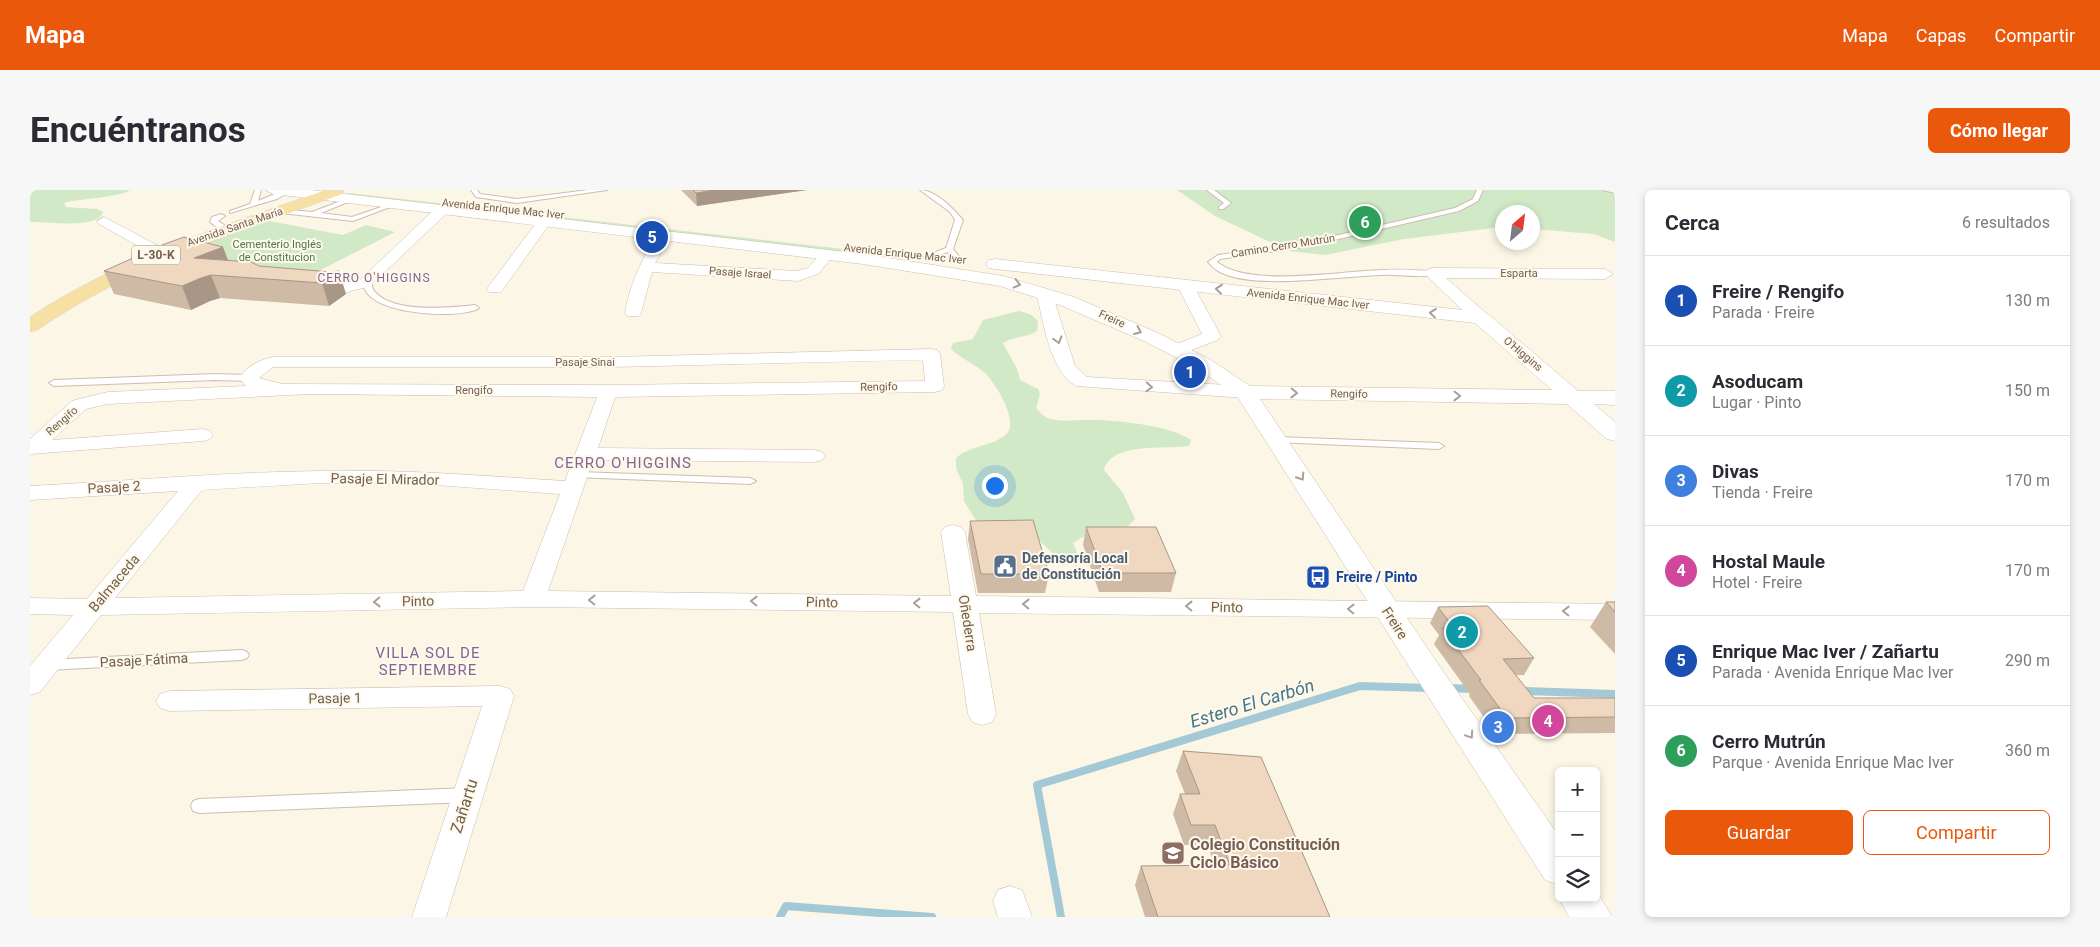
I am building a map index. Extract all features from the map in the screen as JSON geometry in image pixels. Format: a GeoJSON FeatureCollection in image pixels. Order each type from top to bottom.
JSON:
{"type":"FeatureCollection","features":[{"type":"Feature","properties":{"kind":"main road"},"geometry":{"type":"LineString","coordinates":[[273,190],[288,200]]}},
{"type":"Feature","properties":{"kind":"main road","name":"Avenida Santa María"},"geometry":{"type":"LineString","coordinates":[[30,326],[81,292],[224,223],[288,200],[335,194]]}},
{"type":"Feature","properties":{"kind":"main road","name":"Avenida Enrique Mac Iver"},"geometry":{"type":"LineString","coordinates":[[335,194],[396,204],[547,218],[664,236],[704,236],[983,277],[1044,293]]}},
{"type":"Feature","properties":{"kind":"main road","name":"Avenida Enrique Mac Iver"},"geometry":{"type":"LineString","coordinates":[[335,194],[704,236],[927,256],[954,255],[1054,271],[1481,318]]}},
{"type":"Feature","properties":{"kind":"main road"},"geometry":{"type":"LineString","coordinates":[[954,255],[983,277]]}},
{"type":"Feature","properties":{"kind":"main road"},"geometry":{"type":"LineString","coordinates":[[892,263],[927,256]]}},
{"type":"Feature","properties":{"kind":"main road"},"geometry":{"type":"LineString","coordinates":[[1044,293],[1039,279],[1044,274],[1054,271]]}},
{"type":"Feature","properties":{"kind":"main road","name":"Freire"},"geometry":{"type":"LineString","coordinates":[[1044,293],[1096,312],[1178,350],[1204,364],[1245,392],[1436,685],[1555,862]]}},
{"type":"Feature","properties":{"kind":"main road","name":"O'Higgins"},"geometry":{"type":"LineString","coordinates":[[1481,318],[1615,434]]}},
{"type":"Feature","properties":{"kind":"main road","name":"Rengifo"},"geometry":{"type":"LineString","coordinates":[[1245,392],[1615,398]]}},
{"type":"Feature","properties":{"kind":"main road"},"geometry":{"type":"LineString","coordinates":[[1582,902],[1592,917]]}},
{"type":"Feature","properties":{"kind":"street"},"geometry":{"type":"LineString","coordinates":[[294,284],[344,288],[357,286],[367,281],[443,209]]}},
{"type":"Feature","properties":{"kind":"street"},"geometry":{"type":"LineString","coordinates":[[495,289],[547,218]]}},
{"type":"Feature","properties":{"kind":"street"},"geometry":{"type":"LineString","coordinates":[[104,222],[161,253]]}},
{"type":"Feature","properties":{"kind":"street"},"geometry":{"type":"LineString","coordinates":[[633,313],[636,291],[646,267],[664,236]]}},
{"type":"Feature","properties":{"kind":"street","name":"Pasaje Israel"},"geometry":{"type":"LineString","coordinates":[[646,267],[798,276],[813,271],[827,255]]}},
{"type":"Feature","properties":{"kind":"street","name":"Esparta"},"geometry":{"type":"LineString","coordinates":[[1432,273],[1605,274]]}},
{"type":"Feature","properties":{"kind":"street","name":"O'Higgins"},"geometry":{"type":"LineString","coordinates":[[1432,273],[1481,318]]}},
{"type":"Feature","properties":{"kind":"street"},"geometry":{"type":"LineString","coordinates":[[1178,350],[1212,336],[1185,285]]}},
{"type":"Feature","properties":{"kind":"street","name":"Rengifo"},"geometry":{"type":"LineString","coordinates":[[1044,293],[1066,367],[1082,382],[1245,392]]}},
{"type":"Feature","properties":{"kind":"street","name":"Pasaje Sinai"},"geometry":{"type":"LineString","coordinates":[[248,378],[264,364],[274,362],[612,362],[931,354],[935,386]]}},
{"type":"Feature","properties":{"kind":"street"},"geometry":{"type":"LineString","coordinates":[[248,378],[280,389]]}},
{"type":"Feature","properties":{"kind":"street","name":"Rengifo"},"geometry":{"type":"LineString","coordinates":[[31,448],[79,406],[93,400],[108,398],[280,389],[608,391],[935,386]]}},
{"type":"Feature","properties":{"kind":"street"},"geometry":{"type":"LineString","coordinates":[[533,599],[608,391]]}},
{"type":"Feature","properties":{"kind":"street"},"geometry":{"type":"LineString","coordinates":[[31,448],[203,435]]}},
{"type":"Feature","properties":{"kind":"street"},"geometry":{"type":"LineString","coordinates":[[586,454],[815,456]]}},
{"type":"Feature","properties":{"kind":"street","name":"Pasaje El Mirador"},"geometry":{"type":"LineString","coordinates":[[197,482],[321,477],[576,481]]}},
{"type":"Feature","properties":{"kind":"street","name":"Pasaje 2"},"geometry":{"type":"LineString","coordinates":[[30,493],[197,482]]}},
{"type":"Feature","properties":{"kind":"street","name":"Balmaceda"},"geometry":{"type":"LineString","coordinates":[[30,685],[197,482]]}},
{"type":"Feature","properties":{"kind":"street","name":"Oñederra"},"geometry":{"type":"LineString","coordinates":[[953,532],[966,603],[982,714]]}},
{"type":"Feature","properties":{"kind":"street","name":"Pinto"},"geometry":{"type":"LineString","coordinates":[[30,606],[93,607],[533,599],[1615,612]]}},
{"type":"Feature","properties":{"kind":"street","name":"Pasaje 1"},"geometry":{"type":"LineString","coordinates":[[170,701],[500,696]]}},
{"type":"Feature","properties":{"kind":"street","name":"Zañartu"},"geometry":{"type":"LineString","coordinates":[[429,917],[500,696]]}},
{"type":"Feature","properties":{"kind":"lane"},"geometry":{"type":"LineString","coordinates":[[253,205],[258,190]]}},
{"type":"Feature","properties":{"kind":"lane"},"geometry":{"type":"LineString","coordinates":[[474,190],[478,196],[517,201],[604,190]]}},
{"type":"Feature","properties":{"kind":"lane"},"geometry":{"type":"LineString","coordinates":[[923,190],[952,211],[959,220],[954,255]]}},
{"type":"Feature","properties":{"kind":"lane"},"geometry":{"type":"LineString","coordinates":[[1210,190],[1228,203],[1221,208]]}},
{"type":"Feature","properties":{"kind":"lane","name":"Camino Cerro Mutrún"},"geometry":{"type":"LineString","coordinates":[[1432,273],[1383,272],[1272,278],[1231,274],[1219,270],[1212,262],[1218,257],[1304,245],[1458,210],[1476,200],[1480,190]]}},
{"type":"Feature","properties":{"kind":"lane"},"geometry":{"type":"LineString","coordinates":[[1606,190],[1615,191]]}},
{"type":"Feature","properties":{"kind":"lane"},"geometry":{"type":"LineString","coordinates":[[315,213],[335,194]]}},
{"type":"Feature","properties":{"kind":"lane"},"geometry":{"type":"LineString","coordinates":[[240,209],[288,200]]}},
{"type":"Feature","properties":{"kind":"lane"},"geometry":{"type":"LineString","coordinates":[[232,212],[253,205],[288,200],[315,213],[353,219],[396,204]]}},
{"type":"Feature","properties":{"kind":"lane"},"geometry":{"type":"LineString","coordinates":[[367,281],[367,289],[373,296],[396,306],[431,310],[475,308]]}},
{"type":"Feature","properties":{"kind":"lane"},"geometry":{"type":"LineString","coordinates":[[54,383],[215,377],[248,378]]}},
{"type":"Feature","properties":{"kind":"lane"},"geometry":{"type":"LineString","coordinates":[[1277,440],[1439,446]]}},
{"type":"Feature","properties":{"kind":"lane"},"geometry":{"type":"LineString","coordinates":[[576,481],[750,481]]}},
{"type":"Feature","properties":{"kind":"lane","name":"Pasaje Fátima"},"geometry":{"type":"LineString","coordinates":[[47,665],[242,655]]}},
{"type":"Feature","properties":{"kind":"lane"},"geometry":{"type":"LineString","coordinates":[[199,806],[468,795]]}},
{"type":"Feature","properties":{"kind":"green space"},"geometry":{"type":"Polygon","coordinates":[[[30,190],[130,190],[117,195],[64,203],[66,207],[97,209],[103,212],[99,218],[92,221],[71,223],[30,222],[30,190]]]}},
{"type":"Feature","properties":{"kind":"green space"},"geometry":{"type":"Polygon","coordinates":[[[1177,190],[1615,190],[1615,242],[1594,234],[1540,230],[1540,205],[1495,205],[1495,228],[1404,239],[1325,255],[1289,251],[1215,216],[1177,190]]]}},
{"type":"Feature","properties":{"kind":"green space"},"geometry":{"type":"Polygon","coordinates":[[[349,193],[914,257],[891,259],[341,196],[349,193]]]}},
{"type":"Feature","properties":{"kind":"green space","name":"Cementerio Inglés de Constitucion"},"geometry":{"type":"Polygon","coordinates":[[[269,221],[343,235],[366,225],[395,232],[301,280],[178,253],[269,221]]]}},
{"type":"Feature","properties":{"kind":"green space"},"geometry":{"type":"Polygon","coordinates":[[[1019,311],[1030,314],[1036,319],[1038,322],[1037,331],[1003,343],[1017,369],[1020,380],[1038,389],[1040,394],[1036,408],[1042,415],[1059,420],[1097,420],[1140,424],[1169,430],[1191,440],[1189,446],[1128,451],[1117,455],[1109,461],[1104,470],[1123,493],[1135,519],[1128,526],[1088,534],[1073,543],[1077,552],[1074,560],[1059,560],[1041,542],[987,526],[975,519],[964,501],[963,484],[956,468],[956,458],[968,451],[999,440],[1009,431],[1010,423],[1005,404],[995,386],[985,373],[951,349],[953,343],[973,339],[983,320],[1019,311]]]}},
{"type":"Feature","properties":{"kind":"building"},"geometry":{"type":"Polygon","coordinates":[[[693,190],[715,190],[696,193],[693,190]]]}},
{"type":"Feature","properties":{"kind":"building"},"geometry":{"type":"Polygon","coordinates":[[[184,237],[223,247],[194,258],[251,262],[259,266],[339,271],[322,283],[211,275],[182,286],[104,271],[151,250],[148,250],[184,237]]]}},
{"type":"Feature","properties":{"kind":"building"},"geometry":{"type":"Polygon","coordinates":[[[1033,520],[1049,574],[981,574],[970,521],[1033,520]]]}},
{"type":"Feature","properties":{"kind":"building"},"geometry":{"type":"Polygon","coordinates":[[[1086,527],[1156,527],[1176,573],[1103,573],[1086,527]]]}},
{"type":"Feature","properties":{"kind":"building"},"geometry":{"type":"Polygon","coordinates":[[[1606,602],[1615,602],[1615,612],[1606,602]]]}},
{"type":"Feature","properties":{"kind":"building"},"geometry":{"type":"Polygon","coordinates":[[[1488,606],[1534,658],[1503,659],[1534,698],[1615,698],[1615,717],[1507,718],[1442,628],[1454,628],[1438,607],[1488,606]]]}},
{"type":"Feature","properties":{"kind":"building"},"geometry":{"type":"Polygon","coordinates":[[[1183,751],[1261,757],[1330,917],[1158,917],[1141,866],[1230,865],[1215,825],[1191,825],[1180,794],[1200,794],[1183,751]]]}},
{"type":"Feature","properties":{"kind":"waterway","name":"Estero El Carbón"},"geometry":{"type":"LineString","coordinates":[[1061,917],[1037,785],[1360,686],[1429,688]]}},
{"type":"Feature","properties":{"kind":"waterway","name":"Estero El Carbón"},"geometry":{"type":"LineString","coordinates":[[1447,688],[1474,689]]}},
{"type":"Feature","properties":{"kind":"waterway","name":"Estero El Carbón"},"geometry":{"type":"LineString","coordinates":[[1522,691],[1615,694]]}},
{"type":"Feature","properties":{"kind":"waterway","name":"Estero El Carbón"},"geometry":{"type":"LineString","coordinates":[[780,917],[786,906],[932,917]]}},
{"type":"Feature","properties":{"kind":"place","name":"Cerro Mutrún"},"geometry":{"type":"Point","coordinates":[1365,222]}},
{"type":"Feature","properties":{"kind":"place","name":"Enrique Mac Iver / Zañartu"},"geometry":{"type":"Point","coordinates":[652,237]}},
{"type":"Feature","properties":{"kind":"place","name":"Freire / Rengifo"},"geometry":{"type":"Point","coordinates":[1190,372]}},
{"type":"Feature","properties":{"kind":"place","name":"Defensoría Local de Constitución"},"geometry":{"type":"Point","coordinates":[1005,566]}},
{"type":"Feature","properties":{"kind":"place","name":"Freire / Pinto"},"geometry":{"type":"Point","coordinates":[1318,577]}},
{"type":"Feature","properties":{"kind":"place","name":"Asoducam"},"geometry":{"type":"Point","coordinates":[1462,632]}},
{"type":"Feature","properties":{"kind":"place","name":"Hostal Maule"},"geometry":{"type":"Point","coordinates":[1548,721]}},
{"type":"Feature","properties":{"kind":"place","name":"Divas"},"geometry":{"type":"Point","coordinates":[1498,727]}},
{"type":"Feature","properties":{"kind":"place","name":"Colegio Constitución Ciclo Básico"},"geometry":{"type":"Point","coordinates":[1173,853]}},
{"type":"Feature","properties":{"kind":"district","name":"CERRO O'HIGGINS"},"geometry":{"type":"Point","coordinates":[374,278]}},
{"type":"Feature","properties":{"kind":"district","name":"CERRO O'HIGGINS"},"geometry":{"type":"Point","coordinates":[623,463]}},
{"type":"Feature","properties":{"kind":"district","name":"VILLA SOL DE SEPTIEMBRE"},"geometry":{"type":"Point","coordinates":[428,662]}}]}
